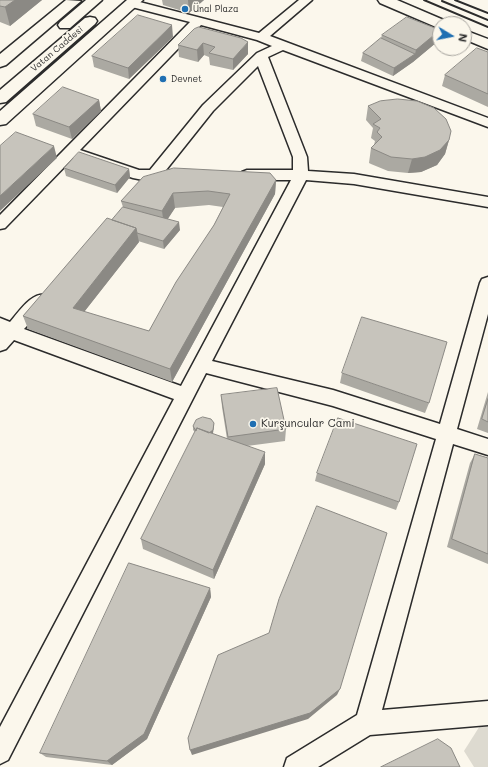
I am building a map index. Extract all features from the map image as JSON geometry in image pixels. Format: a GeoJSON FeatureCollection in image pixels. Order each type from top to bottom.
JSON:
{"type":"FeatureCollection","features":[{"type":"Feature","properties":{"kind":"main road"},"geometry":{"type":"LineString","coordinates":[[0,62],[75,0]]}},
{"type":"Feature","properties":{"kind":"main road","name":"Vatan Caddesi"},"geometry":{"type":"LineString","coordinates":[[0,81],[95,0]]}},
{"type":"Feature","properties":{"kind":"main road","name":"Vatan Caddesi"},"geometry":{"type":"LineString","coordinates":[[0,98],[115,0]]}},
{"type":"Feature","properties":{"kind":"main road"},"geometry":{"type":"LineString","coordinates":[[386,0],[432,20]]}},
{"type":"Feature","properties":{"kind":"main road"},"geometry":{"type":"LineString","coordinates":[[0,120],[134,2]]}},
{"type":"Feature","properties":{"kind":"main road"},"geometry":{"type":"LineString","coordinates":[[472,37],[488,44]]}},
{"type":"Feature","properties":{"kind":"street"},"geometry":{"type":"LineString","coordinates":[[261,37],[306,0]]}},
{"type":"Feature","properties":{"kind":"street"},"geometry":{"type":"LineString","coordinates":[[134,2],[197,22],[261,37],[488,123]]}},
{"type":"Feature","properties":{"kind":"street"},"geometry":{"type":"LineString","coordinates":[[0,224],[197,22]]}},
{"type":"Feature","properties":{"kind":"street"},"geometry":{"type":"LineString","coordinates":[[139,192],[155,175],[208,108],[261,56],[283,45]]}},
{"type":"Feature","properties":{"kind":"street"},"geometry":{"type":"LineString","coordinates":[[0,752],[201,364],[302,175],[300,157],[261,56]]}},
{"type":"Feature","properties":{"kind":"street"},"geometry":{"type":"LineString","coordinates":[[70,152],[138,175],[187,175]]}},
{"type":"Feature","properties":{"kind":"street"},"geometry":{"type":"LineString","coordinates":[[235,175],[302,175],[354,179],[488,202]]}},
{"type":"Feature","properties":{"kind":"street"},"geometry":{"type":"LineString","coordinates":[[366,723],[488,283]]}},
{"type":"Feature","properties":{"kind":"street"},"geometry":{"type":"LineString","coordinates":[[0,344],[6,328],[49,291]]}},
{"type":"Feature","properties":{"kind":"street"},"geometry":{"type":"LineString","coordinates":[[6,328],[185,395]]}},
{"type":"Feature","properties":{"kind":"street"},"geometry":{"type":"LineString","coordinates":[[201,364],[333,398],[488,447]]}},
{"type":"Feature","properties":{"kind":"street"},"geometry":{"type":"LineString","coordinates":[[296,767],[366,723],[488,713]]}},
{"type":"Feature","properties":{"kind":"shaded area"},"geometry":{"type":"Polygon","coordinates":[[[488,713],[488,767],[474,767],[464,751],[488,713]]]}},
{"type":"Feature","properties":{"kind":"building"},"geometry":{"type":"Polygon","coordinates":[[[0,0],[15,0],[5,7],[0,6],[0,0]]]}},
{"type":"Feature","properties":{"kind":"building"},"geometry":{"type":"Polygon","coordinates":[[[138,15],[172,25],[128,68],[92,56],[138,15]]]}},
{"type":"Feature","properties":{"kind":"building"},"geometry":{"type":"Polygon","coordinates":[[[407,17],[432,27],[432,37],[416,50],[382,35],[407,17]]]}},
{"type":"Feature","properties":{"kind":"building"},"geometry":{"type":"Polygon","coordinates":[[[199,27],[241,38],[248,42],[233,59],[209,53],[215,47],[203,43],[197,50],[178,45],[194,29],[199,27]]]}},
{"type":"Feature","properties":{"kind":"building"},"geometry":{"type":"Polygon","coordinates":[[[381,38],[415,54],[394,68],[363,53],[381,38]]]}},
{"type":"Feature","properties":{"kind":"building"},"geometry":{"type":"Polygon","coordinates":[[[477,48],[488,52],[488,94],[445,75],[468,56],[472,56],[472,52],[477,48]]]}},
{"type":"Feature","properties":{"kind":"building"},"geometry":{"type":"Polygon","coordinates":[[[63,87],[99,100],[69,127],[33,114],[63,87]]]}},
{"type":"Feature","properties":{"kind":"building"},"geometry":{"type":"Polygon","coordinates":[[[398,99],[417,101],[434,108],[446,119],[451,131],[449,140],[440,150],[425,157],[412,159],[391,157],[371,148],[382,137],[377,132],[380,128],[373,124],[381,119],[368,106],[380,101],[398,99]]]}},
{"type":"Feature","properties":{"kind":"building"},"geometry":{"type":"Polygon","coordinates":[[[16,132],[54,146],[0,196],[0,146],[16,132]]]}},
{"type":"Feature","properties":{"kind":"building"},"geometry":{"type":"Polygon","coordinates":[[[79,152],[129,169],[115,185],[64,168],[79,152]]]}},
{"type":"Feature","properties":{"kind":"building"},"geometry":{"type":"Polygon","coordinates":[[[174,168],[270,173],[276,180],[170,369],[23,316],[107,218],[136,228],[73,308],[149,331],[176,282],[214,225],[230,194],[208,191],[173,193],[162,211],[121,201],[143,177],[174,168]]]}},
{"type":"Feature","properties":{"kind":"building"},"geometry":{"type":"Polygon","coordinates":[[[123,207],[179,222],[163,241],[137,233],[136,228],[112,220],[123,207]]]}},
{"type":"Feature","properties":{"kind":"building"},"geometry":{"type":"Polygon","coordinates":[[[362,317],[447,342],[429,403],[342,373],[362,317]]]}},
{"type":"Feature","properties":{"kind":"building","name":"Kurşuncular Cami"},"geometry":{"type":"Polygon","coordinates":[[[277,388],[286,429],[228,437],[221,395],[277,388]]]}},
{"type":"Feature","properties":{"kind":"building"},"geometry":{"type":"Polygon","coordinates":[[[488,399],[488,422],[482,419],[488,399]]]}},
{"type":"Feature","properties":{"kind":"building"},"geometry":{"type":"Polygon","coordinates":[[[203,417],[211,419],[214,423],[213,430],[209,433],[197,428],[196,431],[193,426],[196,420],[203,417]]]}},
{"type":"Feature","properties":{"kind":"building"},"geometry":{"type":"Polygon","coordinates":[[[338,418],[417,444],[399,502],[317,473],[338,418]]]}},
{"type":"Feature","properties":{"kind":"building"},"geometry":{"type":"Polygon","coordinates":[[[197,428],[265,452],[213,570],[141,539],[197,428]]]}},
{"type":"Feature","properties":{"kind":"building"},"geometry":{"type":"Polygon","coordinates":[[[475,454],[488,458],[488,554],[452,539],[475,454]]]}},
{"type":"Feature","properties":{"kind":"building"},"geometry":{"type":"Polygon","coordinates":[[[317,506],[387,533],[340,689],[310,713],[190,750],[188,738],[218,655],[269,633],[279,599],[317,506]]]}},
{"type":"Feature","properties":{"kind":"building"},"geometry":{"type":"Polygon","coordinates":[[[129,563],[210,588],[144,734],[107,761],[40,753],[129,563]]]}},
{"type":"Feature","properties":{"kind":"building"},"geometry":{"type":"Polygon","coordinates":[[[438,739],[451,748],[460,767],[381,767],[438,739]]]}},
{"type":"Feature","properties":{"kind":"railway"},"geometry":{"type":"LineString","coordinates":[[424,0],[488,27]]}},
{"type":"Feature","properties":{"kind":"railway"},"geometry":{"type":"LineString","coordinates":[[455,0],[488,13]]}},
{"type":"Feature","properties":{"kind":"railway"},"geometry":{"type":"LineString","coordinates":[[442,1],[488,20]]}},
{"type":"Feature","properties":{"kind":"place","name":"Ünal Plaza"},"geometry":{"type":"Point","coordinates":[185,9]}},
{"type":"Feature","properties":{"kind":"place","name":"Devnet"},"geometry":{"type":"Point","coordinates":[163,79]}},
{"type":"Feature","properties":{"kind":"place","name":"Kurşuncular Cami"},"geometry":{"type":"Point","coordinates":[253,424]}}]}
